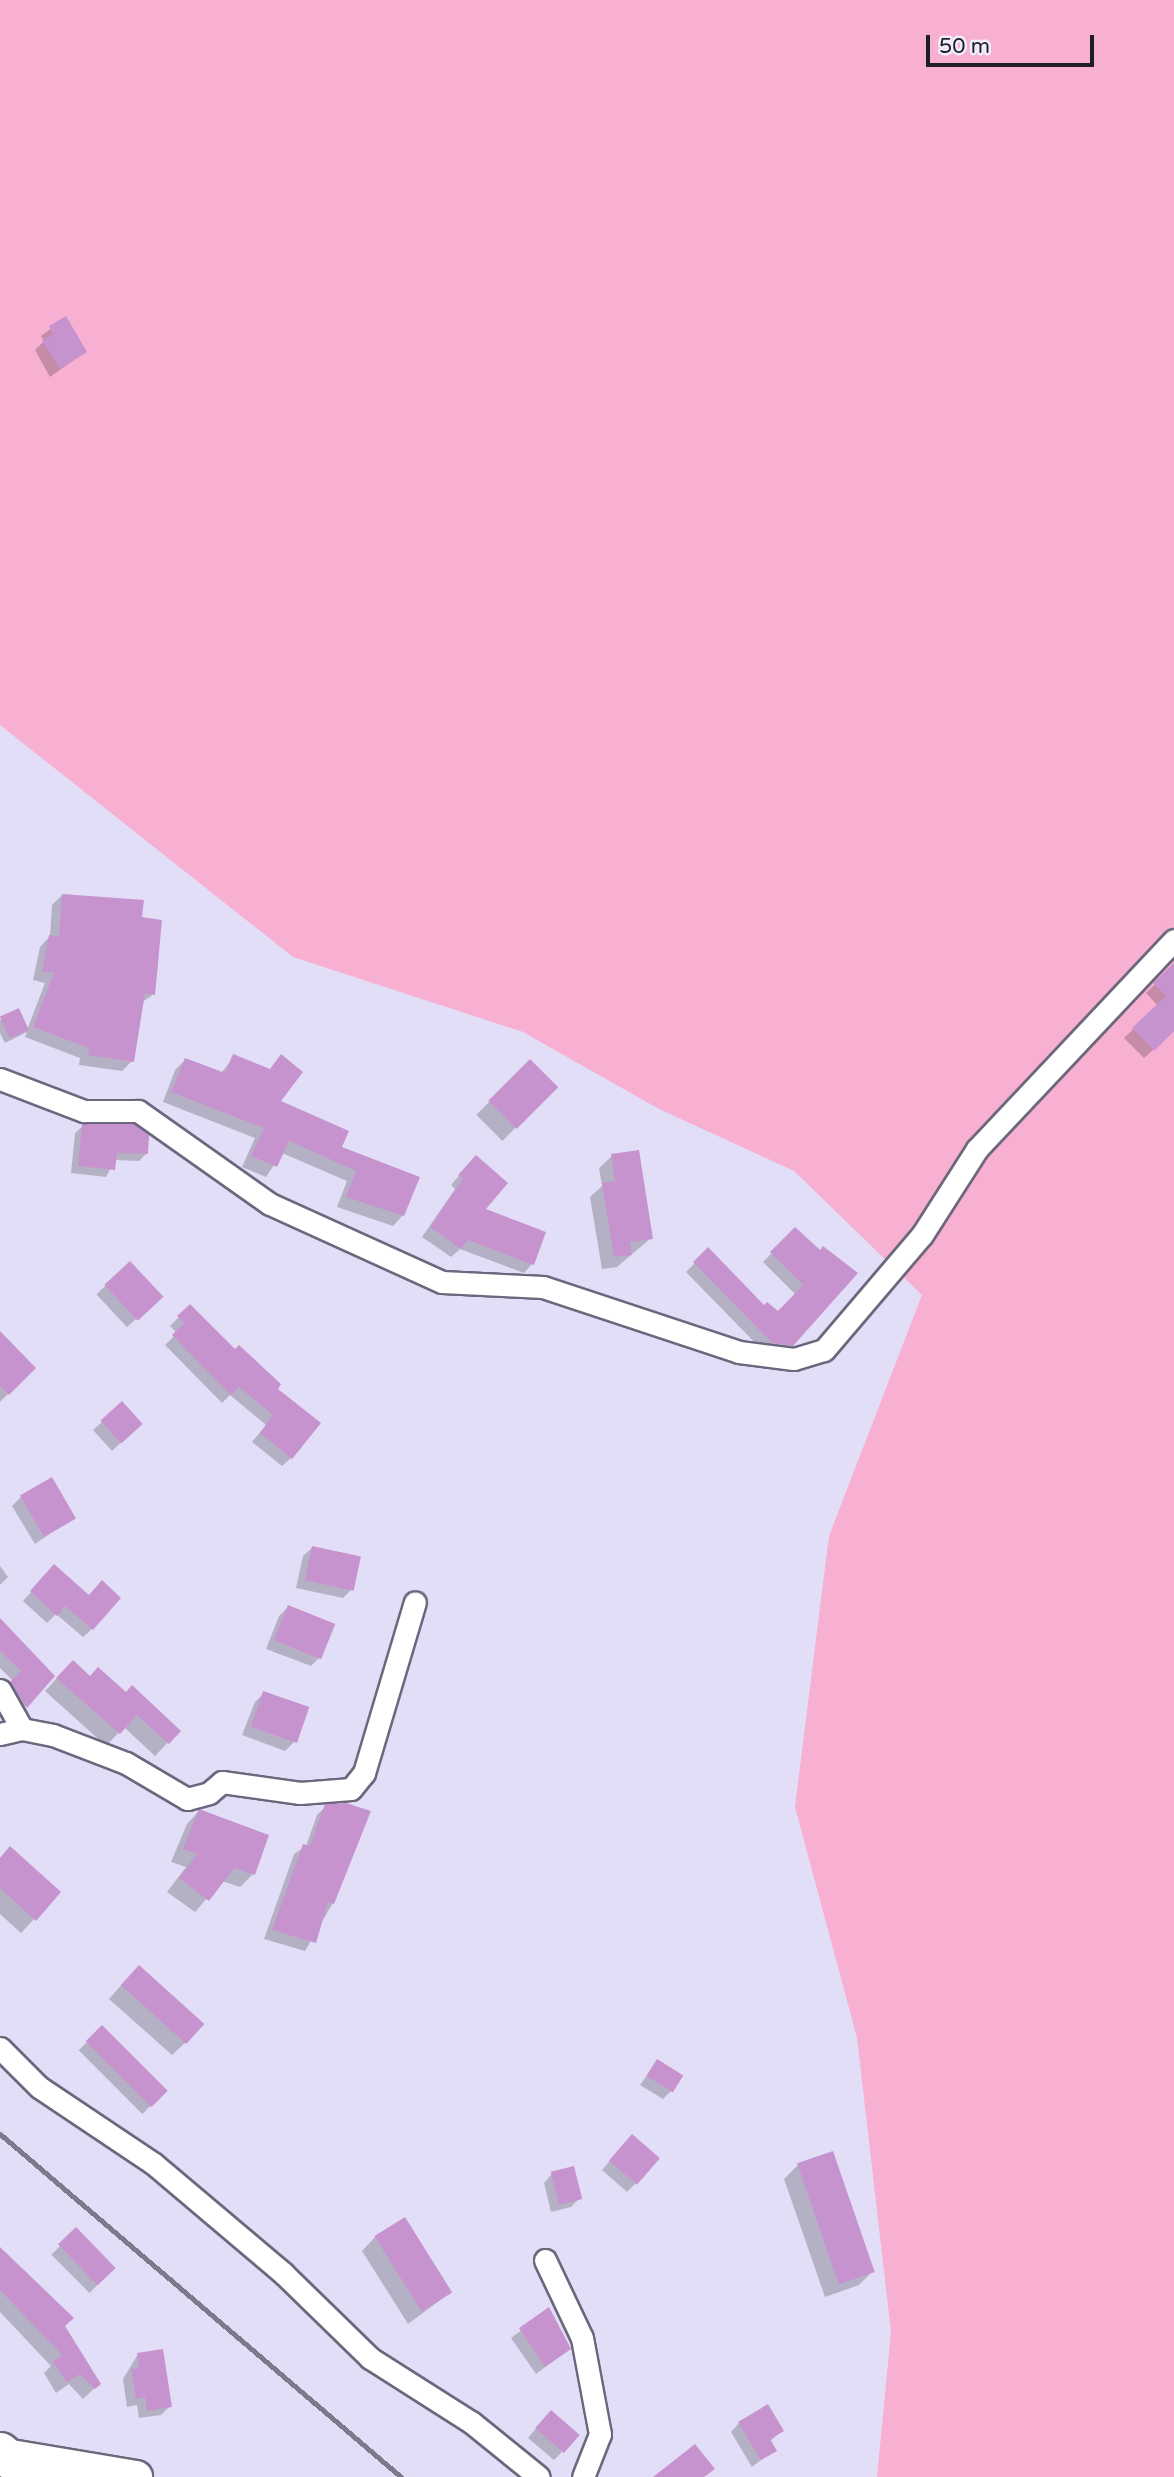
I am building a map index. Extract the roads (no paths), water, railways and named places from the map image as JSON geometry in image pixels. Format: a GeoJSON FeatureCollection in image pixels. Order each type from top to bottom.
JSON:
{"type":"FeatureCollection","features":[{"type":"Feature","properties":{"kind":"main road"},"geometry":{"type":"LineString","coordinates":[[12,2461],[136,2477]]}},
{"type":"Feature","properties":{"kind":"street"},"geometry":{"type":"LineString","coordinates":[[0,1079],[83,1111],[138,1111],[270,1204],[442,1282],[543,1287],[739,1352],[794,1359],[824,1350],[922,1235],[977,1149],[1174,940]]}},
{"type":"Feature","properties":{"kind":"street"},"geometry":{"type":"LineString","coordinates":[[0,1734],[22,1729],[53,1735],[126,1763],[187,1799],[209,1793],[222,1782],[300,1793],[351,1788],[364,1773],[415,1602]]}},
{"type":"Feature","properties":{"kind":"street"},"geometry":{"type":"LineString","coordinates":[[0,1690],[22,1729]]}},
{"type":"Feature","properties":{"kind":"street"},"geometry":{"type":"LineString","coordinates":[[0,2048],[39,2087],[154,2164],[283,2273],[370,2358],[471,2423],[539,2477]]}},
{"type":"Feature","properties":{"kind":"street"},"geometry":{"type":"LineString","coordinates":[[545,2260],[582,2338],[600,2434],[583,2477]]}},
{"type":"Feature","properties":{"kind":"railway"},"geometry":{"type":"LineString","coordinates":[[0,2134],[401,2477]]}}]}
